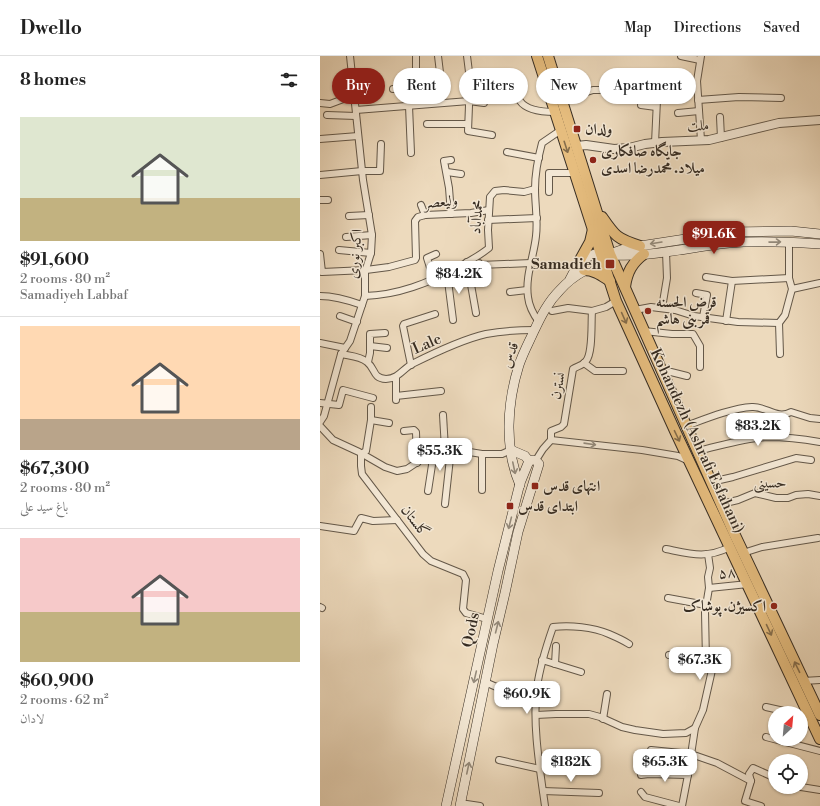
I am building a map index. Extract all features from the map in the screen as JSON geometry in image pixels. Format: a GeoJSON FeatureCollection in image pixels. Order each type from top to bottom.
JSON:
{"type":"FeatureCollection","features":[{"type":"Feature","properties":{"kind":"main road","name":"Kohandezh (Ashrafi Esfahani)"},"geometry":{"type":"LineString","coordinates":[[537,56],[593,229],[625,287],[743,553],[801,706]]}},
{"type":"Feature","properties":{"kind":"main road","name":"Kohandezh (Ashrafi Esfahani)"},"geometry":{"type":"LineString","coordinates":[[548,56],[552,68]]}},
{"type":"Feature","properties":{"kind":"main road","name":"Kohandezh (Ashrafi Esfahani)"},"geometry":{"type":"LineString","coordinates":[[564,104],[596,207],[610,281],[616,301],[689,461],[748,584],[764,608],[804,681],[820,715]]}},
{"type":"Feature","properties":{"kind":"main road"},"geometry":{"type":"LineString","coordinates":[[596,207],[614,234],[642,250],[666,252],[730,242],[789,242],[820,244]]}},
{"type":"Feature","properties":{"kind":"main road"},"geometry":{"type":"LineString","coordinates":[[568,281],[590,242],[593,229]]}},
{"type":"Feature","properties":{"kind":"main road"},"geometry":{"type":"LineString","coordinates":[[580,260],[595,254],[632,256],[642,250],[681,239],[731,232],[791,231],[820,234]]}},
{"type":"Feature","properties":{"kind":"main road"},"geometry":{"type":"LineString","coordinates":[[681,239],[683,249]]}},
{"type":"Feature","properties":{"kind":"main road"},"geometry":{"type":"LineString","coordinates":[[625,287],[626,276],[642,250]]}},
{"type":"Feature","properties":{"kind":"main road"},"geometry":{"type":"LineString","coordinates":[[568,281],[584,270],[598,263],[606,255]]}},
{"type":"Feature","properties":{"kind":"main road"},"geometry":{"type":"LineString","coordinates":[[584,270],[591,270],[610,281]]}},
{"type":"Feature","properties":{"kind":"main road","name":"قدس"},"geometry":{"type":"LineString","coordinates":[[520,485],[515,474],[509,427],[510,408],[514,384],[520,364],[537,326],[551,300],[568,281]]}},
{"type":"Feature","properties":{"kind":"main road"},"geometry":{"type":"LineString","coordinates":[[511,450],[535,462]]}},
{"type":"Feature","properties":{"kind":"main road","name":"Qods"},"geometry":{"type":"LineString","coordinates":[[446,806],[487,619],[520,485],[535,462]]}},
{"type":"Feature","properties":{"kind":"main road","name":"Qods"},"geometry":{"type":"LineString","coordinates":[[460,805],[493,644],[535,462]]}},
{"type":"Feature","properties":{"kind":"main road"},"geometry":{"type":"LineString","coordinates":[[483,641],[493,644]]}},
{"type":"Feature","properties":{"kind":"main road","name":"Kohandezh (Ashrafi Esfahani)"},"geometry":{"type":"LineString","coordinates":[[808,721],[820,739]]}},
{"type":"Feature","properties":{"kind":"street","name":"اکبر نوری"},"geometry":{"type":"LineString","coordinates":[[350,56],[351,68]]}},
{"type":"Feature","properties":{"kind":"street"},"geometry":{"type":"LineString","coordinates":[[416,56],[416,68]]}},
{"type":"Feature","properties":{"kind":"street"},"geometry":{"type":"LineString","coordinates":[[438,56],[439,68]]}},
{"type":"Feature","properties":{"kind":"street"},"geometry":{"type":"LineString","coordinates":[[466,56],[468,68]]}},
{"type":"Feature","properties":{"kind":"street"},"geometry":{"type":"LineString","coordinates":[[681,56],[701,58],[697,81],[701,140]]}},
{"type":"Feature","properties":{"kind":"street"},"geometry":{"type":"LineString","coordinates":[[698,100],[739,96],[781,98]]}},
{"type":"Feature","properties":{"kind":"street"},"geometry":{"type":"LineString","coordinates":[[327,115],[459,102]]}},
{"type":"Feature","properties":{"kind":"street"},"geometry":{"type":"LineString","coordinates":[[320,103],[332,103]]}},
{"type":"Feature","properties":{"kind":"street","name":"اکبر نوری"},"geometry":{"type":"LineString","coordinates":[[320,422],[324,416],[341,354],[350,341],[365,296],[366,270],[371,253],[372,235],[362,171],[355,104]]}},
{"type":"Feature","properties":{"kind":"street"},"geometry":{"type":"LineString","coordinates":[[470,104],[468,131],[492,135]]}},
{"type":"Feature","properties":{"kind":"street"},"geometry":{"type":"LineString","coordinates":[[523,104],[525,107],[543,112],[555,112]]}},
{"type":"Feature","properties":{"kind":"street"},"geometry":{"type":"LineString","coordinates":[[655,143],[656,104]]}},
{"type":"Feature","properties":{"kind":"street"},"geometry":{"type":"LineString","coordinates":[[640,105],[656,107]]}},
{"type":"Feature","properties":{"kind":"street"},"geometry":{"type":"LineString","coordinates":[[409,106],[411,153]]}},
{"type":"Feature","properties":{"kind":"street"},"geometry":{"type":"LineString","coordinates":[[678,113],[699,112]]}},
{"type":"Feature","properties":{"kind":"street"},"geometry":{"type":"LineString","coordinates":[[720,118],[721,138]]}},
{"type":"Feature","properties":{"kind":"street","name":"ملت"},"geometry":{"type":"LineString","coordinates":[[577,146],[586,145],[629,148],[655,143],[721,138],[779,122],[820,120]]}},
{"type":"Feature","properties":{"kind":"street"},"geometry":{"type":"LineString","coordinates":[[427,124],[468,124]]}},
{"type":"Feature","properties":{"kind":"street"},"geometry":{"type":"LineString","coordinates":[[537,326],[532,313],[527,290],[529,270],[536,236],[537,218],[535,189],[542,143],[561,130]]}},
{"type":"Feature","properties":{"kind":"street"},"geometry":{"type":"LineString","coordinates":[[320,138],[358,136]]}},
{"type":"Feature","properties":{"kind":"street"},"geometry":{"type":"LineString","coordinates":[[320,175],[362,171],[380,172],[381,144]]}},
{"type":"Feature","properties":{"kind":"street"},"geometry":{"type":"LineString","coordinates":[[507,152],[539,158]]}},
{"type":"Feature","properties":{"kind":"street"},"geometry":{"type":"LineString","coordinates":[[450,160],[444,161],[450,214]]}},
{"type":"Feature","properties":{"kind":"street"},"geometry":{"type":"LineString","coordinates":[[446,172],[461,174]]}},
{"type":"Feature","properties":{"kind":"street"},"geometry":{"type":"LineString","coordinates":[[549,192],[549,173],[575,173]]}},
{"type":"Feature","properties":{"kind":"street","name":"محمدآباد"},"geometry":{"type":"LineString","coordinates":[[365,296],[380,295],[405,290],[434,280],[477,256],[489,248],[488,220],[490,197],[496,191],[504,190],[524,192],[535,189]]}},
{"type":"Feature","properties":{"kind":"street"},"geometry":{"type":"LineString","coordinates":[[320,200],[328,200]]}},
{"type":"Feature","properties":{"kind":"street"},"geometry":{"type":"LineString","coordinates":[[421,206],[425,215]]}},
{"type":"Feature","properties":{"kind":"street","name":"ولیعصر"},"geometry":{"type":"LineString","coordinates":[[366,270],[389,267],[414,260],[416,258],[415,221],[418,217],[425,215],[489,210]]}},
{"type":"Feature","properties":{"kind":"street"},"geometry":{"type":"LineString","coordinates":[[349,216],[369,215]]}},
{"type":"Feature","properties":{"kind":"street"},"geometry":{"type":"LineString","coordinates":[[488,220],[537,218]]}},
{"type":"Feature","properties":{"kind":"street"},"geometry":{"type":"LineString","coordinates":[[346,237],[372,235]]}},
{"type":"Feature","properties":{"kind":"street"},"geometry":{"type":"LineString","coordinates":[[780,354],[779,323],[785,315],[792,289],[789,278],[789,242]]}},
{"type":"Feature","properties":{"kind":"street"},"geometry":{"type":"LineString","coordinates":[[339,250],[371,253]]}},
{"type":"Feature","properties":{"kind":"street"},"geometry":{"type":"LineString","coordinates":[[662,308],[667,278],[668,262],[666,252]]}},
{"type":"Feature","properties":{"kind":"street"},"geometry":{"type":"LineString","coordinates":[[320,254],[322,272],[366,270]]}},
{"type":"Feature","properties":{"kind":"street"},"geometry":{"type":"LineString","coordinates":[[434,280],[427,258],[436,254]]}},
{"type":"Feature","properties":{"kind":"street"},"geometry":{"type":"LineString","coordinates":[[477,256],[484,281]]}},
{"type":"Feature","properties":{"kind":"street"},"geometry":{"type":"LineString","coordinates":[[467,262],[476,314]]}},
{"type":"Feature","properties":{"kind":"street"},"geometry":{"type":"LineString","coordinates":[[480,265],[531,263]]}},
{"type":"Feature","properties":{"kind":"street"},"geometry":{"type":"LineString","coordinates":[[447,273],[453,320]]}},
{"type":"Feature","properties":{"kind":"street"},"geometry":{"type":"LineString","coordinates":[[706,277],[732,281],[789,278]]}},
{"type":"Feature","properties":{"kind":"street"},"geometry":{"type":"LineString","coordinates":[[726,320],[732,281]]}},
{"type":"Feature","properties":{"kind":"street"},"geometry":{"type":"LineString","coordinates":[[792,289],[820,283]]}},
{"type":"Feature","properties":{"kind":"street"},"geometry":{"type":"LineString","coordinates":[[510,292],[527,290]]}},
{"type":"Feature","properties":{"kind":"street"},"geometry":{"type":"LineString","coordinates":[[696,293],[707,295],[703,318]]}},
{"type":"Feature","properties":{"kind":"street"},"geometry":{"type":"LineString","coordinates":[[320,296],[332,296],[362,305]]}},
{"type":"Feature","properties":{"kind":"street"},"geometry":{"type":"LineString","coordinates":[[552,311],[568,308],[592,311],[606,307],[616,301]]}},
{"type":"Feature","properties":{"kind":"street"},"geometry":{"type":"LineString","coordinates":[[634,310],[651,307],[674,310],[703,318],[738,322],[779,323]]}},
{"type":"Feature","properties":{"kind":"street","name":"نسترن"},"geometry":{"type":"LineString","coordinates":[[551,440],[551,431],[561,427],[564,424],[573,369],[581,366],[588,360],[592,311]]}},
{"type":"Feature","properties":{"kind":"street"},"geometry":{"type":"LineString","coordinates":[[411,365],[403,326],[404,324],[435,314]]}},
{"type":"Feature","properties":{"kind":"street"},"geometry":{"type":"LineString","coordinates":[[340,316],[357,322]]}},
{"type":"Feature","properties":{"kind":"street","name":"Lale"},"geometry":{"type":"LineString","coordinates":[[396,376],[411,365],[467,340],[486,334],[537,326]]}},
{"type":"Feature","properties":{"kind":"street"},"geometry":{"type":"LineString","coordinates":[[644,331],[672,334],[693,334],[700,346],[700,367]]}},
{"type":"Feature","properties":{"kind":"street"},"geometry":{"type":"LineString","coordinates":[[368,362],[370,334],[385,333]]}},
{"type":"Feature","properties":{"kind":"street"},"geometry":{"type":"LineString","coordinates":[[320,343],[345,348]]}},
{"type":"Feature","properties":{"kind":"street"},"geometry":{"type":"LineString","coordinates":[[370,346],[387,348]]}},
{"type":"Feature","properties":{"kind":"street"},"geometry":{"type":"LineString","coordinates":[[341,354],[358,357],[368,362],[377,377],[389,379],[396,376],[396,398],[441,390]]}},
{"type":"Feature","properties":{"kind":"street"},"geometry":{"type":"LineString","coordinates":[[584,363],[595,371],[623,371]]}},
{"type":"Feature","properties":{"kind":"street"},"geometry":{"type":"LineString","coordinates":[[662,373],[671,372],[687,376]]}},
{"type":"Feature","properties":{"kind":"street"},"geometry":{"type":"LineString","coordinates":[[320,403],[339,406],[343,390],[373,398]]}},
{"type":"Feature","properties":{"kind":"street","name":"گلستان"},"geometry":{"type":"LineString","coordinates":[[371,407],[371,420],[366,451],[361,454],[360,466],[362,474],[423,554],[431,561],[463,574],[466,580],[463,609],[466,613],[487,619]]}},
{"type":"Feature","properties":{"kind":"street"},"geometry":{"type":"LineString","coordinates":[[686,426],[719,415],[754,407],[778,414],[786,415],[791,412],[810,418],[820,419]]}},
{"type":"Feature","properties":{"kind":"street"},"geometry":{"type":"LineString","coordinates":[[443,416],[448,449],[446,504]]}},
{"type":"Feature","properties":{"kind":"street"},"geometry":{"type":"LineString","coordinates":[[371,420],[389,423]]}},
{"type":"Feature","properties":{"kind":"street"},"geometry":{"type":"LineString","coordinates":[[320,426],[333,440],[380,465],[397,471],[407,469],[431,453],[448,449],[482,454],[502,454],[511,450]]}},
{"type":"Feature","properties":{"kind":"street"},"geometry":{"type":"LineString","coordinates":[[404,431],[414,430],[416,432],[417,463]]}},
{"type":"Feature","properties":{"kind":"street"},"geometry":{"type":"LineString","coordinates":[[697,451],[744,440],[767,437],[799,438],[820,442]]}},
{"type":"Feature","properties":{"kind":"street"},"geometry":{"type":"LineString","coordinates":[[535,462],[551,440],[642,450],[678,456],[689,461]]}},
{"type":"Feature","properties":{"kind":"street"},"geometry":{"type":"LineString","coordinates":[[428,491],[432,465],[431,453]]}},
{"type":"Feature","properties":{"kind":"street"},"geometry":{"type":"LineString","coordinates":[[482,454],[482,490]]}},
{"type":"Feature","properties":{"kind":"street"},"geometry":{"type":"LineString","coordinates":[[711,482],[796,458],[811,460]]}},
{"type":"Feature","properties":{"kind":"street","name":"حسینی"},"geometry":{"type":"LineString","coordinates":[[721,504],[738,500],[755,493],[776,498],[788,498],[796,495],[808,494],[820,496]]}},
{"type":"Feature","properties":{"kind":"street"},"geometry":{"type":"LineString","coordinates":[[320,526],[354,531],[361,518],[373,521],[397,520]]}},
{"type":"Feature","properties":{"kind":"street"},"geometry":{"type":"LineString","coordinates":[[743,553],[762,547],[818,538]]}},
{"type":"Feature","properties":{"kind":"street"},"geometry":{"type":"LineString","coordinates":[[666,549],[700,555],[720,552],[730,547]]}},
{"type":"Feature","properties":{"kind":"street"},"geometry":{"type":"LineString","coordinates":[[706,661],[706,605],[710,568],[708,554]]}},
{"type":"Feature","properties":{"kind":"street","name":"۵۸"},"geometry":{"type":"LineString","coordinates":[[709,588],[748,584]]}},
{"type":"Feature","properties":{"kind":"street"},"geometry":{"type":"LineString","coordinates":[[668,598],[706,605]]}},
{"type":"Feature","properties":{"kind":"street"},"geometry":{"type":"LineString","coordinates":[[545,806],[539,759],[536,715],[542,660],[553,627],[563,626],[608,633],[630,644]]}},
{"type":"Feature","properties":{"kind":"street"},"geometry":{"type":"LineString","coordinates":[[555,664],[556,646]]}},
{"type":"Feature","properties":{"kind":"street"},"geometry":{"type":"LineString","coordinates":[[641,792],[646,797],[681,806],[688,775],[695,728],[703,710],[712,670],[709,663],[706,661],[689,655],[669,655]]}},
{"type":"Feature","properties":{"kind":"street"},"geometry":{"type":"LineString","coordinates":[[542,660],[581,672]]}},
{"type":"Feature","properties":{"kind":"street"},"geometry":{"type":"LineString","coordinates":[[804,681],[820,680]]}},
{"type":"Feature","properties":{"kind":"street"},"geometry":{"type":"LineString","coordinates":[[485,682],[501,689],[537,695]]}},
{"type":"Feature","properties":{"kind":"street"},"geometry":{"type":"LineString","coordinates":[[603,719],[607,694]]}},
{"type":"Feature","properties":{"kind":"street"},"geometry":{"type":"LineString","coordinates":[[536,715],[589,714],[622,727],[663,734],[686,733],[695,728]]}},
{"type":"Feature","properties":{"kind":"street"},"geometry":{"type":"LineString","coordinates":[[766,737],[820,751]]}},
{"type":"Feature","properties":{"kind":"street"},"geometry":{"type":"LineString","coordinates":[[651,750],[691,754],[717,763],[751,782]]}},
{"type":"Feature","properties":{"kind":"street"},"geometry":{"type":"LineString","coordinates":[[539,759],[583,758]]}},
{"type":"Feature","properties":{"kind":"street"},"geometry":{"type":"LineString","coordinates":[[499,760],[540,769]]}},
{"type":"Feature","properties":{"kind":"street"},"geometry":{"type":"LineString","coordinates":[[761,806],[745,801],[751,782],[749,774],[753,768],[768,775]]}},
{"type":"Feature","properties":{"kind":"street"},"geometry":{"type":"LineString","coordinates":[[641,775],[688,775]]}},
{"type":"Feature","properties":{"kind":"street"},"geometry":{"type":"LineString","coordinates":[[808,788],[820,790]]}},
{"type":"Feature","properties":{"kind":"street"},"geometry":{"type":"LineString","coordinates":[[543,791],[599,793]]}},
{"type":"Feature","properties":{"kind":"street"},"geometry":{"type":"LineString","coordinates":[[460,805],[480,806]]}},
{"type":"Feature","properties":{"kind":"place","name":"ولدان"},"geometry":{"type":"Point","coordinates":[577,129]}},
{"type":"Feature","properties":{"kind":"place","name":"جایگاه صافکاری میلاد. محمدرضا اسدی"},"geometry":{"type":"Point","coordinates":[593,160]}},
{"type":"Feature","properties":{"kind":"place","name":"Samadieh"},"geometry":{"type":"Point","coordinates":[610,264]}},
{"type":"Feature","properties":{"kind":"place","name":"قرض الحسنه قمربنی هاشم"},"geometry":{"type":"Point","coordinates":[648,311]}},
{"type":"Feature","properties":{"kind":"place","name":"انتهای قدس"},"geometry":{"type":"Point","coordinates":[535,486]}},
{"type":"Feature","properties":{"kind":"place","name":"ابتدای قدس"},"geometry":{"type":"Point","coordinates":[510,506]}},
{"type":"Feature","properties":{"kind":"place","name":"اکسیژن. پوشاک"},"geometry":{"type":"Point","coordinates":[774,606]}}]}
